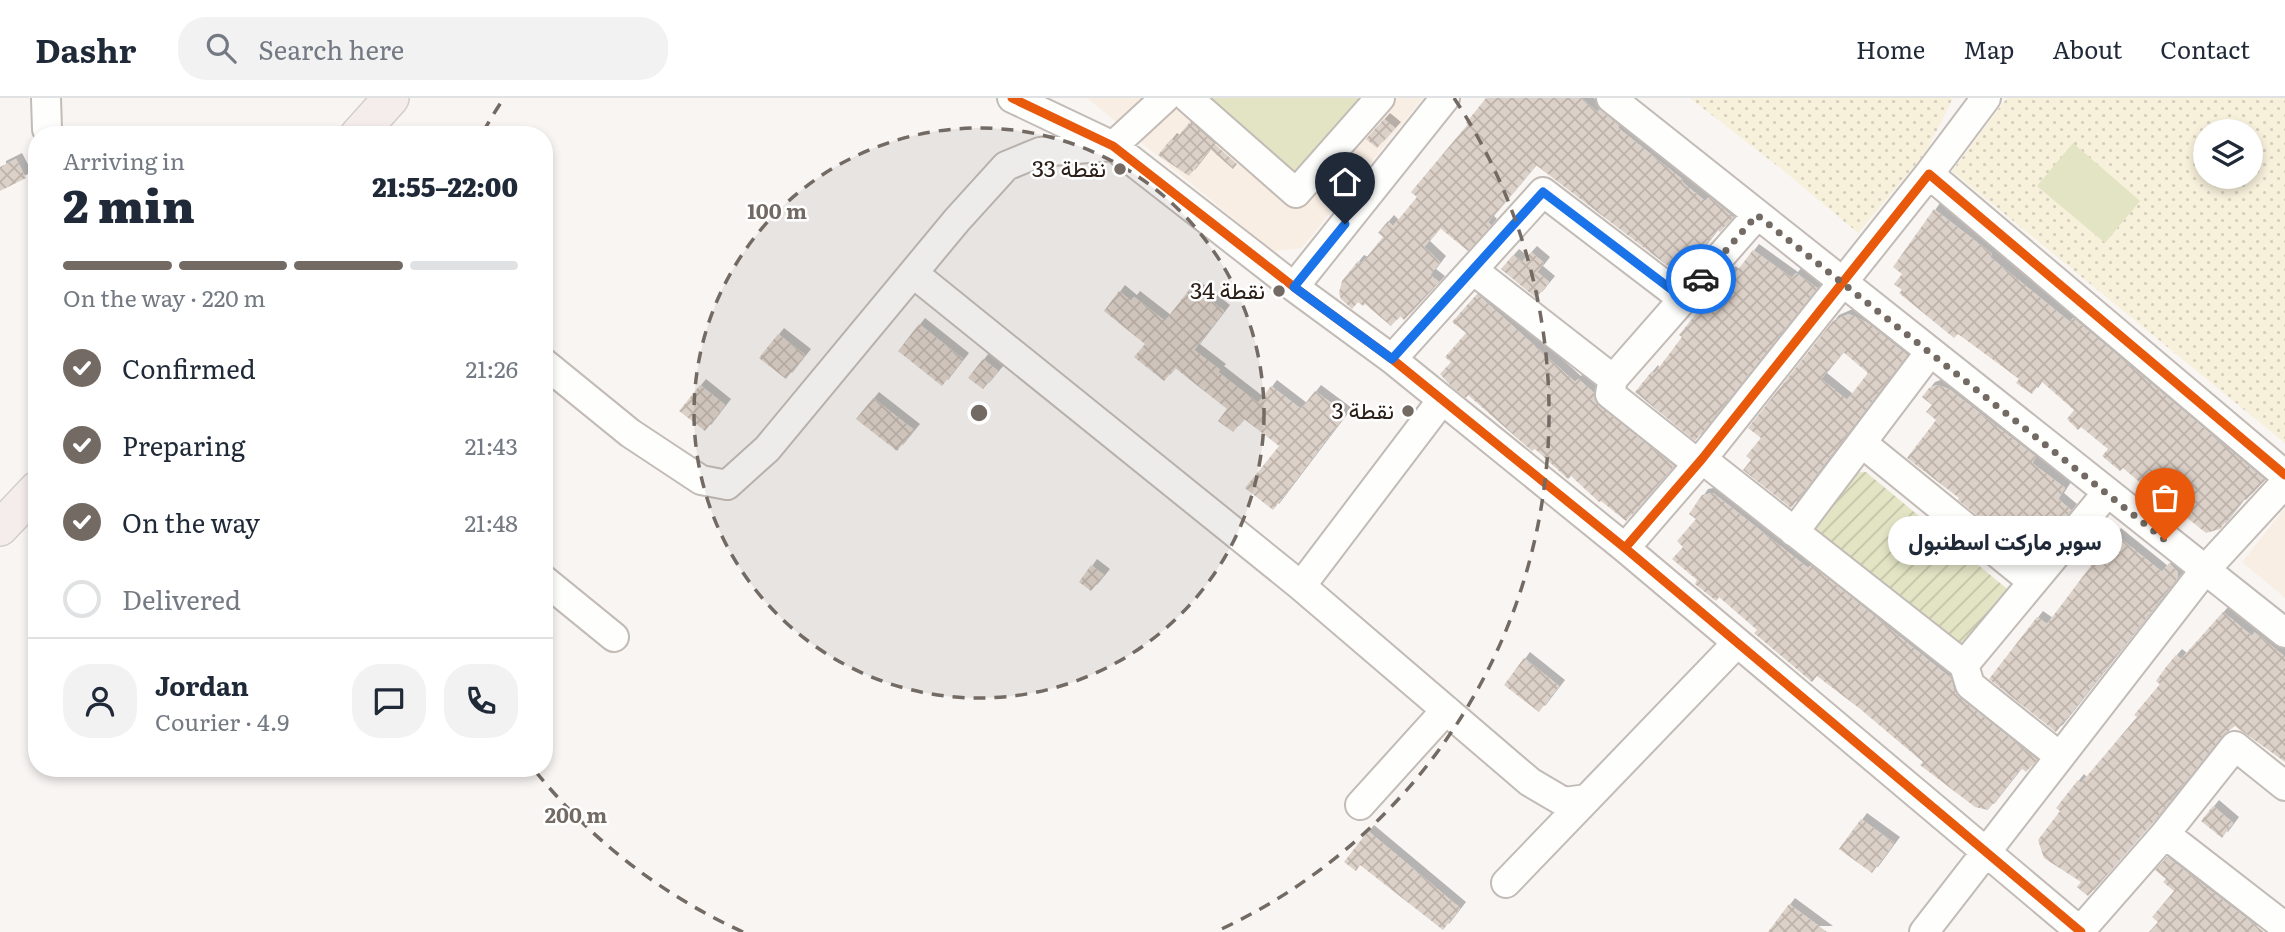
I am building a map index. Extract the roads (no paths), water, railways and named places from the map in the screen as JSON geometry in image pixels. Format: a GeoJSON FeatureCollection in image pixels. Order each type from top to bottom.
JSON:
{"type":"FeatureCollection","features":[{"type":"Feature","properties":{"kind":"main road"},"geometry":{"type":"LineString","coordinates":[[366,126],[391,98]]}},
{"type":"Feature","properties":{"kind":"main road"},"geometry":{"type":"LineString","coordinates":[[0,528],[28,498]]}},
{"type":"Feature","properties":{"kind":"street"},"geometry":{"type":"LineString","coordinates":[[46,98],[47,126]]}},
{"type":"Feature","properties":{"kind":"street"},"geometry":{"type":"LineString","coordinates":[[1012,98],[1113,146],[1294,287],[1392,359],[1625,548],[2080,932],[2165,834],[2235,746],[2285,786]]}},
{"type":"Feature","properties":{"kind":"street"},"geometry":{"type":"LineString","coordinates":[[553,370],[630,433],[701,480],[727,485],[766,449],[1006,166],[1040,152],[1113,146],[1165,98]]}},
{"type":"Feature","properties":{"kind":"street"},"geometry":{"type":"LineString","coordinates":[[1188,98],[1296,193],[1380,98]]}},
{"type":"Feature","properties":{"kind":"street"},"geometry":{"type":"LineString","coordinates":[[1294,287],[1445,98]]}},
{"type":"Feature","properties":{"kind":"street"},"geometry":{"type":"LineString","coordinates":[[1611,98],[2285,633]]}},
{"type":"Feature","properties":{"kind":"street"},"geometry":{"type":"LineString","coordinates":[[1625,548],[1700,462],[1929,174],[1986,98]]}},
{"type":"Feature","properties":{"kind":"street"},"geometry":{"type":"LineString","coordinates":[[1929,174],[2285,475]]}},
{"type":"Feature","properties":{"kind":"street"},"geometry":{"type":"LineString","coordinates":[[1392,359],[1543,192],[1684,299]]}},
{"type":"Feature","properties":{"kind":"street"},"geometry":{"type":"LineString","coordinates":[[1757,215],[1613,379],[1610,394],[1794,532],[1964,665],[1970,685],[2059,756]]}},
{"type":"Feature","properties":{"kind":"street"},"geometry":{"type":"LineString","coordinates":[[1473,270],[1613,379]]}},
{"type":"Feature","properties":{"kind":"street"},"geometry":{"type":"LineString","coordinates":[[913,273],[1301,586],[1530,782],[1564,802],[1587,799]]}},
{"type":"Feature","properties":{"kind":"street"},"geometry":{"type":"LineString","coordinates":[[1794,532],[1930,352]]}},
{"type":"Feature","properties":{"kind":"street"},"geometry":{"type":"LineString","coordinates":[[1301,586],[1442,400]]}},
{"type":"Feature","properties":{"kind":"street"},"geometry":{"type":"LineString","coordinates":[[1862,443],[2033,582]]}},
{"type":"Feature","properties":{"kind":"street"},"geometry":{"type":"LineString","coordinates":[[1924,932],[2204,571],[2285,483]]}},
{"type":"Feature","properties":{"kind":"street"},"geometry":{"type":"LineString","coordinates":[[1964,665],[2107,493]]}},
{"type":"Feature","properties":{"kind":"street"},"geometry":{"type":"LineString","coordinates":[[553,587],[614,637]]}},
{"type":"Feature","properties":{"kind":"street"},"geometry":{"type":"LineString","coordinates":[[1506,883],[1737,643]]}},
{"type":"Feature","properties":{"kind":"street"},"geometry":{"type":"LineString","coordinates":[[1360,805],[1446,710]]}},
{"type":"Feature","properties":{"kind":"street"},"geometry":{"type":"LineString","coordinates":[[2165,834],[2285,927]]}},
{"type":"Feature","properties":{"kind":"place","name":"نقطة 33"},"geometry":{"type":"Point","coordinates":[1120,169]}},
{"type":"Feature","properties":{"kind":"place","name":"نقطة 34"},"geometry":{"type":"Point","coordinates":[1279,291]}},
{"type":"Feature","properties":{"kind":"place","name":"نقطة 3"},"geometry":{"type":"Point","coordinates":[1408,411]}},
{"type":"Feature","properties":{"kind":"place","name":"سوبر ماركت اسطنبول"},"geometry":{"type":"Point","coordinates":[2165,540]}}]}
